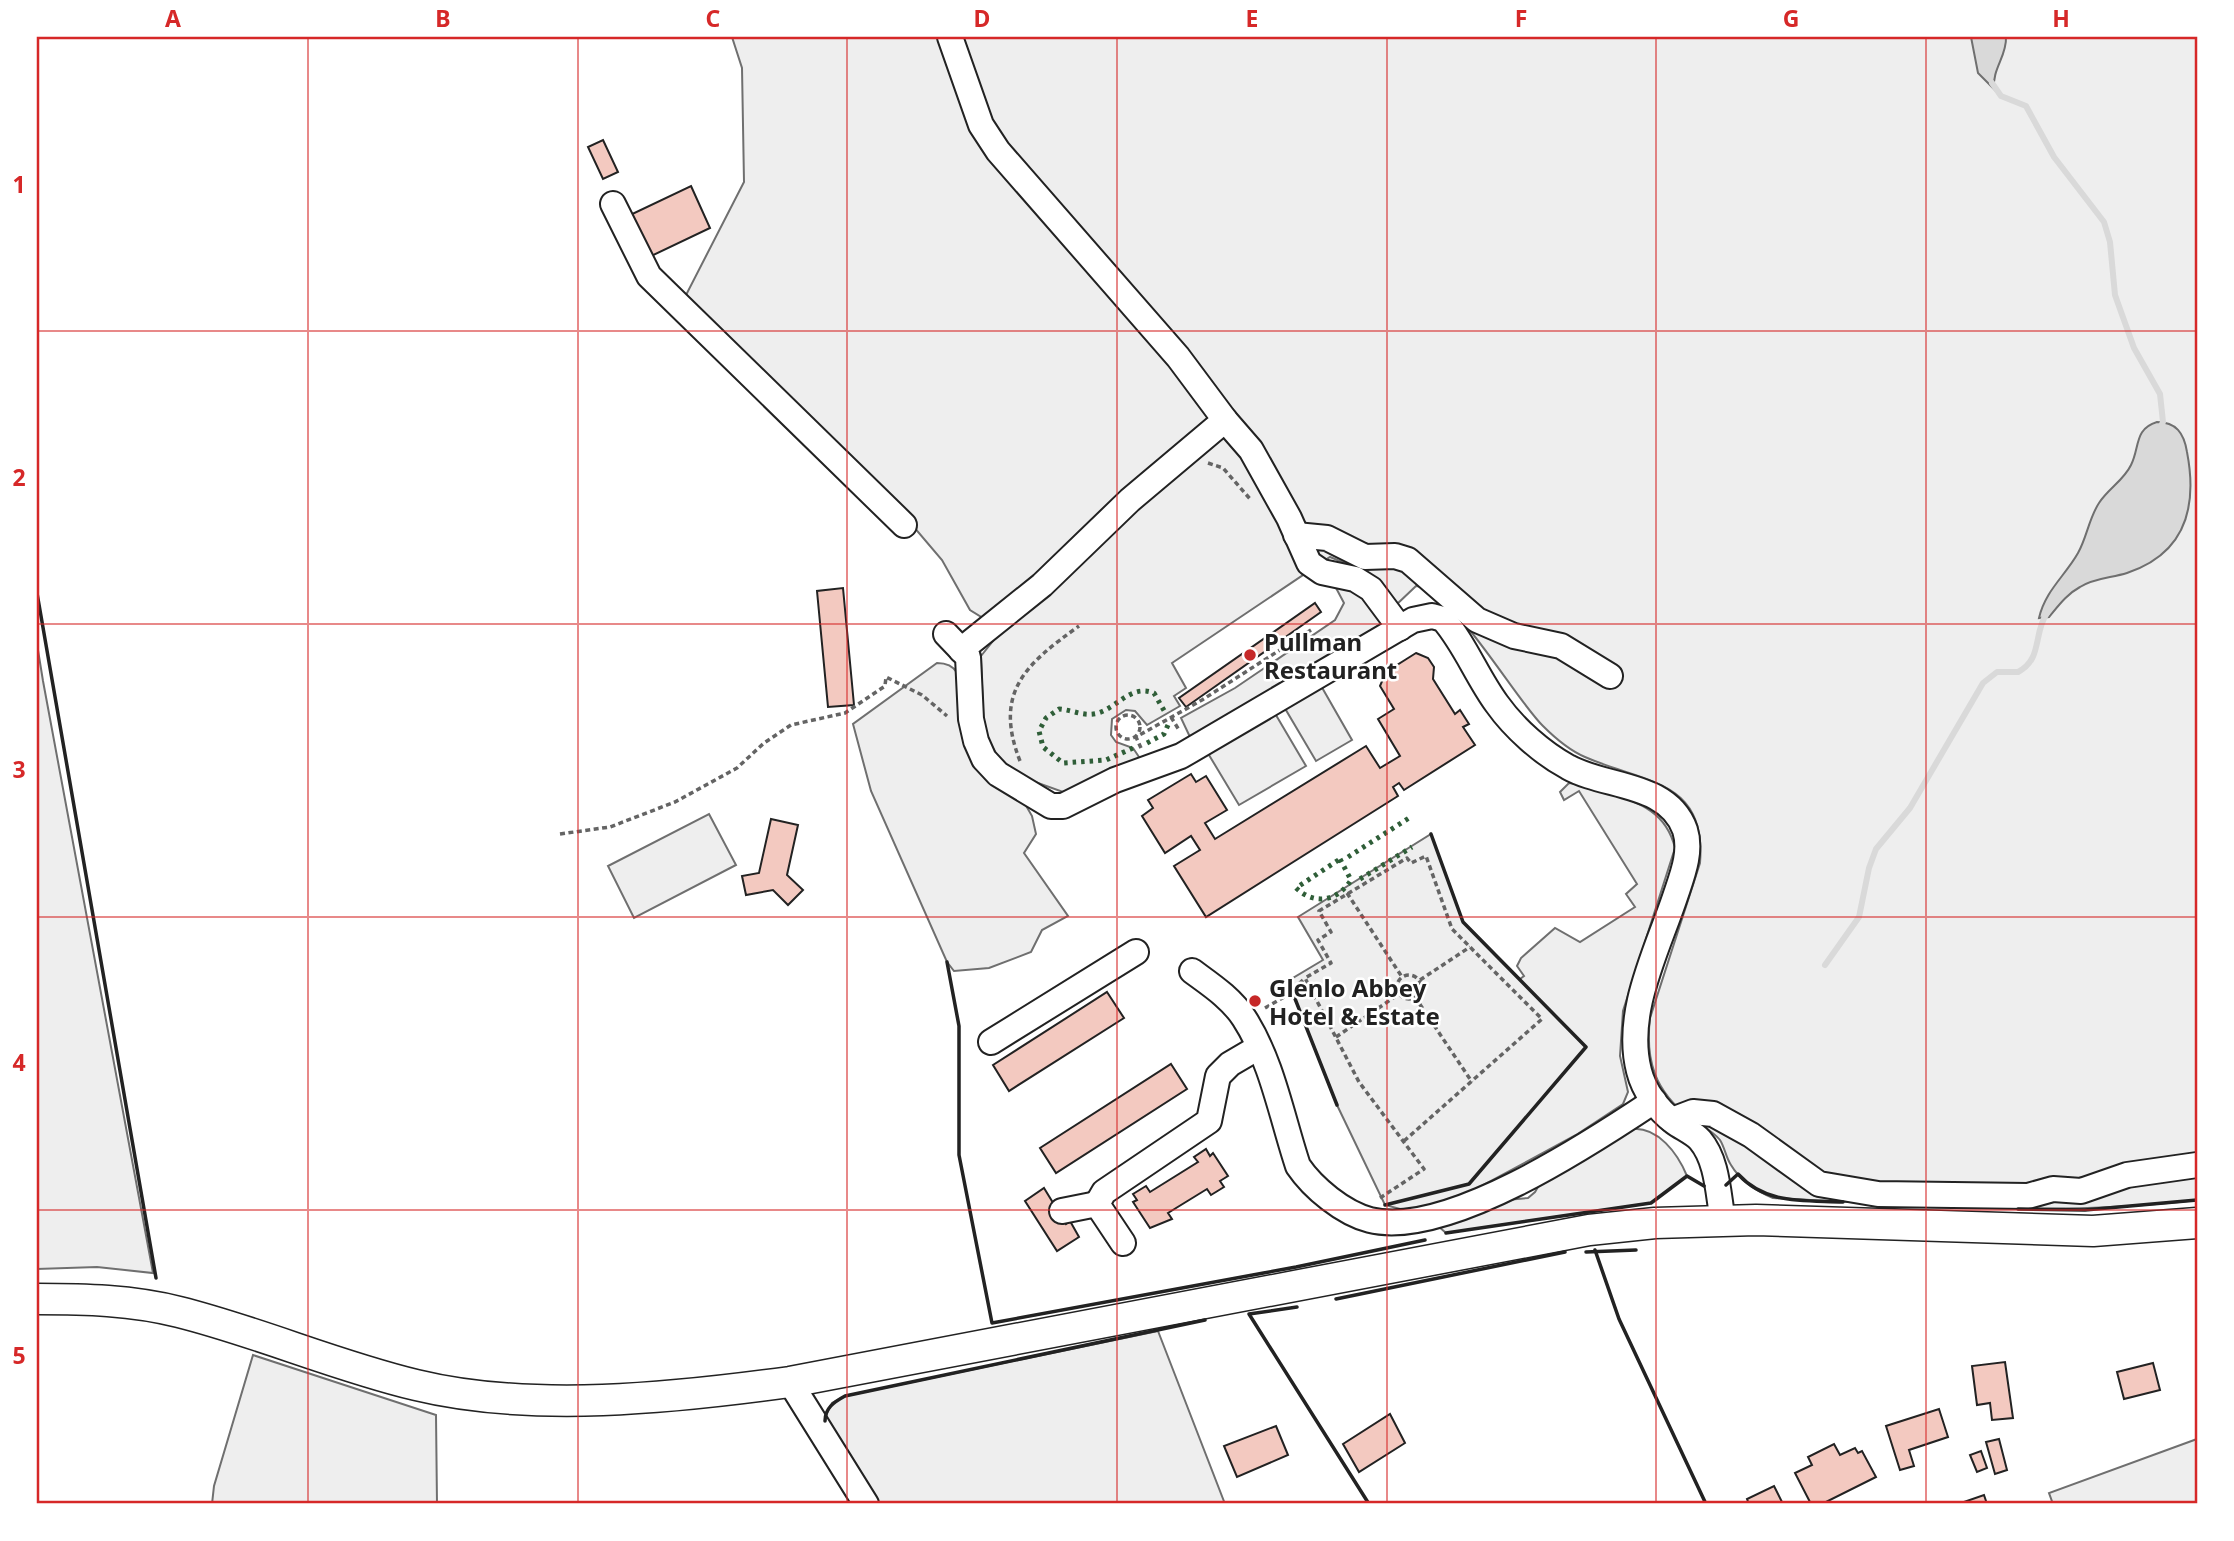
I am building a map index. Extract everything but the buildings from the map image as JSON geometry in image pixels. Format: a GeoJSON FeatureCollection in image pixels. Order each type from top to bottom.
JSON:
{"type":"FeatureCollection","features":[{"type":"Feature","properties":{"kind":"main road"},"geometry":{"type":"LineString","coordinates":[[37,1299],[125,1302],[171,1310],[398,1380],[495,1396],[555,1401],[693,1394],[790,1382],[1549,1237],[1656,1223],[1826,1220],[2093,1231],[2197,1223]]}},
{"type":"Feature","properties":{"kind":"street"},"geometry":{"type":"LineString","coordinates":[[950,37],[981,125],[998,151],[1178,357],[1251,450],[1309,563],[1322,572],[1355,579],[1371,589],[1399,628]]}},
{"type":"Feature","properties":{"kind":"street"},"geometry":{"type":"LineString","coordinates":[[613,204],[649,276],[904,525]]}},
{"type":"Feature","properties":{"kind":"street"},"geometry":{"type":"LineString","coordinates":[[1225,420],[1130,500],[1042,585],[953,642],[968,657],[971,719],[984,759],[998,774],[1035,797],[1051,806],[1063,806],[1115,780],[1181,756],[1413,620],[1432,616],[1443,620],[1452,630],[1497,705],[1547,753],[1569,768],[1655,797],[1676,815],[1688,847],[1683,872],[1640,1002],[1634,1043],[1639,1072],[1654,1101],[1672,1121],[1699,1139],[1711,1157],[1723,1221]]}},
{"type":"Feature","properties":{"kind":"street"},"geometry":{"type":"LineString","coordinates":[[1296,535],[1327,538],[1365,557],[1395,556],[1408,560],[1477,620],[1514,636],[1562,646],[1610,676]]}},
{"type":"Feature","properties":{"kind":"street"},"geometry":{"type":"LineString","coordinates":[[991,1042],[1136,952]]}},
{"type":"Feature","properties":{"kind":"street"},"geometry":{"type":"LineString","coordinates":[[1192,971],[1226,996],[1245,1019],[1259,1047],[1298,1166],[1320,1190],[1369,1220],[1402,1221],[1448,1213],[1478,1201],[1523,1180],[1654,1101]]}},
{"type":"Feature","properties":{"kind":"street"},"geometry":{"type":"LineString","coordinates":[[1062,1211],[1097,1204],[1104,1192],[1209,1121],[1218,1076],[1230,1064],[1259,1047]]}},
{"type":"Feature","properties":{"kind":"street"},"geometry":{"type":"LineString","coordinates":[[1672,1121],[1693,1112],[1713,1114],[1751,1135],[1819,1184],[1878,1194],[2028,1196],[2053,1189],[2081,1191],[2127,1175],[2197,1165]]}},
{"type":"Feature","properties":{"kind":"street"},"geometry":{"type":"LineString","coordinates":[[1097,1204],[1123,1243]]}},
{"type":"Feature","properties":{"kind":"street"},"geometry":{"type":"LineString","coordinates":[[790,1382],[866,1504]]}},
{"type":"Feature","properties":{"kind":"path"},"geometry":{"type":"LineString","coordinates":[[1176,462],[1212,463],[1223,468],[1259,509]]}},
{"type":"Feature","properties":{"kind":"path"},"geometry":{"type":"LineString","coordinates":[[1035,797],[1017,753],[1009,704],[1016,685],[1032,663],[1079,626]]}},
{"type":"Feature","properties":{"kind":"path"},"geometry":{"type":"LineString","coordinates":[[1136,737],[1140,722],[1134,716],[1122,716],[1116,726],[1118,734],[1128,739],[1136,737],[1202,700],[1311,630]]}},
{"type":"Feature","properties":{"kind":"path"},"geometry":{"type":"LineString","coordinates":[[560,834],[610,827],[676,802],[737,768],[764,743],[791,725],[845,713],[854,708],[885,686],[886,677]]}},
{"type":"Feature","properties":{"kind":"path"},"geometry":{"type":"LineString","coordinates":[[1136,737],[1151,768]]}},
{"type":"Feature","properties":{"kind":"path"},"geometry":{"type":"LineString","coordinates":[[1245,1019],[1286,996],[1306,978],[1331,963],[1318,940],[1331,932],[1319,911],[1406,858],[1412,863],[1426,856],[1452,929],[1542,1019],[1404,1141]]}},
{"type":"Feature","properties":{"kind":"path"},"geometry":{"type":"LineString","coordinates":[[1347,893],[1402,977]]}},
{"type":"Feature","properties":{"kind":"path"},"geometry":{"type":"LineString","coordinates":[[1420,981],[1470,947]]}},
{"type":"Feature","properties":{"kind":"path"},"geometry":{"type":"LineString","coordinates":[[1413,975],[1420,981],[1422,988],[1415,997],[1409,999],[1399,994],[1397,983],[1402,977],[1413,975]]}},
{"type":"Feature","properties":{"kind":"path"},"geometry":{"type":"LineString","coordinates":[[1306,978],[1359,1082],[1424,1169],[1369,1205],[1362,1216]]}},
{"type":"Feature","properties":{"kind":"path"},"geometry":{"type":"LineString","coordinates":[[1336,1037],[1399,994]]}},
{"type":"Feature","properties":{"kind":"path"},"geometry":{"type":"LineString","coordinates":[[1415,997],[1472,1082]]}},
{"type":"Feature","properties":{"kind":"shaded area"},"geometry":{"type":"Polygon","coordinates":[[[732,37],[2197,37],[2197,1200],[2091,1208],[1985,1208],[1773,1198],[1749,1185],[1735,1171],[1717,1136],[1690,1118],[1668,1097],[1655,1074],[1649,1048],[1650,1018],[1700,863],[1699,835],[1693,815],[1682,799],[1667,788],[1585,757],[1552,735],[1531,712],[1464,623],[1447,604],[1430,591],[1416,586],[1396,605],[1357,568],[1330,557],[1172,663],[1186,688],[1174,696],[1180,706],[1147,725],[1135,711],[1126,710],[1112,719],[1111,735],[1116,742],[1133,748],[1143,763],[1063,792],[1010,773],[984,739],[981,656],[1056,562],[983,618],[970,610],[942,560],[902,513],[686,295],[744,182],[742,68],[732,37]]]}},
{"type":"Feature","properties":{"kind":"shaded area"},"geometry":{"type":"Polygon","coordinates":[[[1971,37],[2006,37],[1995,75],[1994,89],[1978,73],[1971,37]]]}},
{"type":"Feature","properties":{"kind":"shaded area"},"geometry":{"type":"Polygon","coordinates":[[[2157,422],[2174,426],[2184,439],[2190,473],[2188,510],[2174,541],[2146,565],[2085,584],[2067,596],[2049,617],[2039,618],[2051,592],[2078,553],[2099,503],[2128,470],[2144,429],[2157,422]]]}},
{"type":"Feature","properties":{"kind":"shaded area"},"geometry":{"type":"Polygon","coordinates":[[[1335,586],[1355,587],[1383,623],[1190,737],[1181,718],[1235,688],[1335,620],[1344,603],[1335,586]]]}},
{"type":"Feature","properties":{"kind":"shaded area"},"geometry":{"type":"Polygon","coordinates":[[[37,644],[153,1273],[97,1267],[37,1269],[37,644]]]}},
{"type":"Feature","properties":{"kind":"shaded area"},"geometry":{"type":"Polygon","coordinates":[[[937,663],[950,666],[957,673],[963,696],[1032,816],[1036,834],[1024,853],[1068,916],[1042,930],[1031,952],[989,968],[954,971],[947,962],[871,791],[853,724],[937,663]]]}},
{"type":"Feature","properties":{"kind":"shaded area"},"geometry":{"type":"Polygon","coordinates":[[[1320,684],[1352,740],[1316,761],[1283,705],[1320,684]]]}},
{"type":"Feature","properties":{"kind":"shaded area"},"geometry":{"type":"Polygon","coordinates":[[[1273,710],[1306,766],[1239,805],[1206,750],[1273,710]]]}},
{"type":"Feature","properties":{"kind":"shaded area"},"geometry":{"type":"Polygon","coordinates":[[[1569,783],[1607,792],[1650,810],[1665,825],[1675,848],[1623,1011],[1620,1056],[1628,1092],[1623,1104],[1576,1135],[1465,1195],[1427,1207],[1404,1210],[1385,1205],[1337,1105],[1288,981],[1323,960],[1298,917],[1431,834],[1463,922],[1520,979],[1524,976],[1517,966],[1521,958],[1555,928],[1580,942],[1635,907],[1626,894],[1637,884],[1579,791],[1564,800],[1560,792],[1569,783]]]}},
{"type":"Feature","properties":{"kind":"shaded area"},"geometry":{"type":"Polygon","coordinates":[[[709,814],[736,865],[634,918],[608,866],[709,814]]]}},
{"type":"Feature","properties":{"kind":"shaded area"},"geometry":{"type":"Polygon","coordinates":[[[1631,1129],[1650,1132],[1666,1143],[1687,1176],[1651,1203],[1446,1233],[1438,1226],[1459,1221],[1506,1200],[1528,1198],[1542,1180],[1631,1129]]]}},
{"type":"Feature","properties":{"kind":"shaded area"},"geometry":{"type":"Polygon","coordinates":[[[1158,1331],[1225,1504],[877,1504],[824,1419],[832,1403],[845,1396],[1158,1331]]]}},
{"type":"Feature","properties":{"kind":"shaded area"},"geometry":{"type":"Polygon","coordinates":[[[253,1355],[436,1415],[437,1504],[212,1504],[214,1486],[253,1355]]]}},
{"type":"Feature","properties":{"kind":"shaded area"},"geometry":{"type":"Polygon","coordinates":[[[2197,1439],[2197,1504],[2053,1504],[2049,1493],[2197,1439]]]}},
{"type":"Feature","properties":{"kind":"waterway"},"geometry":{"type":"LineString","coordinates":[[1992,83],[2001,96],[2026,106],[2054,157],[2104,222],[2110,242],[2115,295],[2134,348],[2160,394],[2163,422],[2160,428]]}},
{"type":"Feature","properties":{"kind":"waterway"},"geometry":{"type":"LineString","coordinates":[[1825,965],[1859,917],[1869,868],[1876,849],[1910,808],[1983,683],[1997,672],[2018,672],[2026,667],[2034,653],[2047,613]]}},
{"type":"Feature","properties":{"kind":"hedge"},"geometry":{"type":"LineString","coordinates":[[1133,748],[1106,760],[1063,763],[1043,747],[1039,731],[1046,718],[1059,709],[1083,714],[1098,713],[1138,691],[1154,693],[1166,714]]}},
{"type":"Feature","properties":{"kind":"hedge"},"geometry":{"type":"LineString","coordinates":[[1147,743],[1164,734],[1168,725]]}},
{"type":"Feature","properties":{"kind":"hedge"},"geometry":{"type":"LineString","coordinates":[[1348,857],[1409,818]]}},
{"type":"Feature","properties":{"kind":"hedge"},"geometry":{"type":"LineString","coordinates":[[1360,879],[1412,847]]}},
{"type":"Feature","properties":{"kind":"hedge"},"geometry":{"type":"LineString","coordinates":[[1340,859],[1351,880],[1339,893],[1318,899],[1296,888],[1340,859]]}},
{"type":"Feature","properties":{"kind":"wall"},"geometry":{"type":"LineString","coordinates":[[37,593],[156,1278]]}},
{"type":"Feature","properties":{"kind":"wall"},"geometry":{"type":"LineString","coordinates":[[1385,1205],[1469,1184],[1586,1047],[1463,922],[1431,834]]}},
{"type":"Feature","properties":{"kind":"wall"},"geometry":{"type":"LineString","coordinates":[[947,962],[959,1026],[959,1155],[992,1323],[1296,1267],[1425,1240]]}},
{"type":"Feature","properties":{"kind":"wall"},"geometry":{"type":"LineString","coordinates":[[1288,981],[1337,1105]]}},
{"type":"Feature","properties":{"kind":"wall"},"geometry":{"type":"LineString","coordinates":[[1726,1185],[1738,1174],[1749,1184],[1773,1196],[1843,1202]]}},
{"type":"Feature","properties":{"kind":"wall"},"geometry":{"type":"LineString","coordinates":[[1446,1233],[1651,1203],[1687,1176],[1704,1186]]}},
{"type":"Feature","properties":{"kind":"wall"},"geometry":{"type":"LineString","coordinates":[[2018,1209],[2085,1210],[2197,1200]]}},
{"type":"Feature","properties":{"kind":"wall"},"geometry":{"type":"LineString","coordinates":[[1595,1250],[1619,1319],[1706,1504]]}},
{"type":"Feature","properties":{"kind":"wall"},"geometry":{"type":"LineString","coordinates":[[1586,1252],[1636,1250]]}},
{"type":"Feature","properties":{"kind":"wall"},"geometry":{"type":"LineString","coordinates":[[1336,1299],[1565,1252]]}},
{"type":"Feature","properties":{"kind":"wall"},"geometry":{"type":"LineString","coordinates":[[1297,1307],[1249,1314],[1369,1504]]}},
{"type":"Feature","properties":{"kind":"wall"},"geometry":{"type":"LineString","coordinates":[[825,1421],[831,1406],[845,1396],[1205,1320]]}},
{"type":"Feature","properties":{"kind":"place","name":"Pullman Restaurant"},"geometry":{"type":"Point","coordinates":[1250,655]}},
{"type":"Feature","properties":{"kind":"place","name":"Glenlo Abbey Hotel & Estate"},"geometry":{"type":"Point","coordinates":[1255,1001]}}]}
